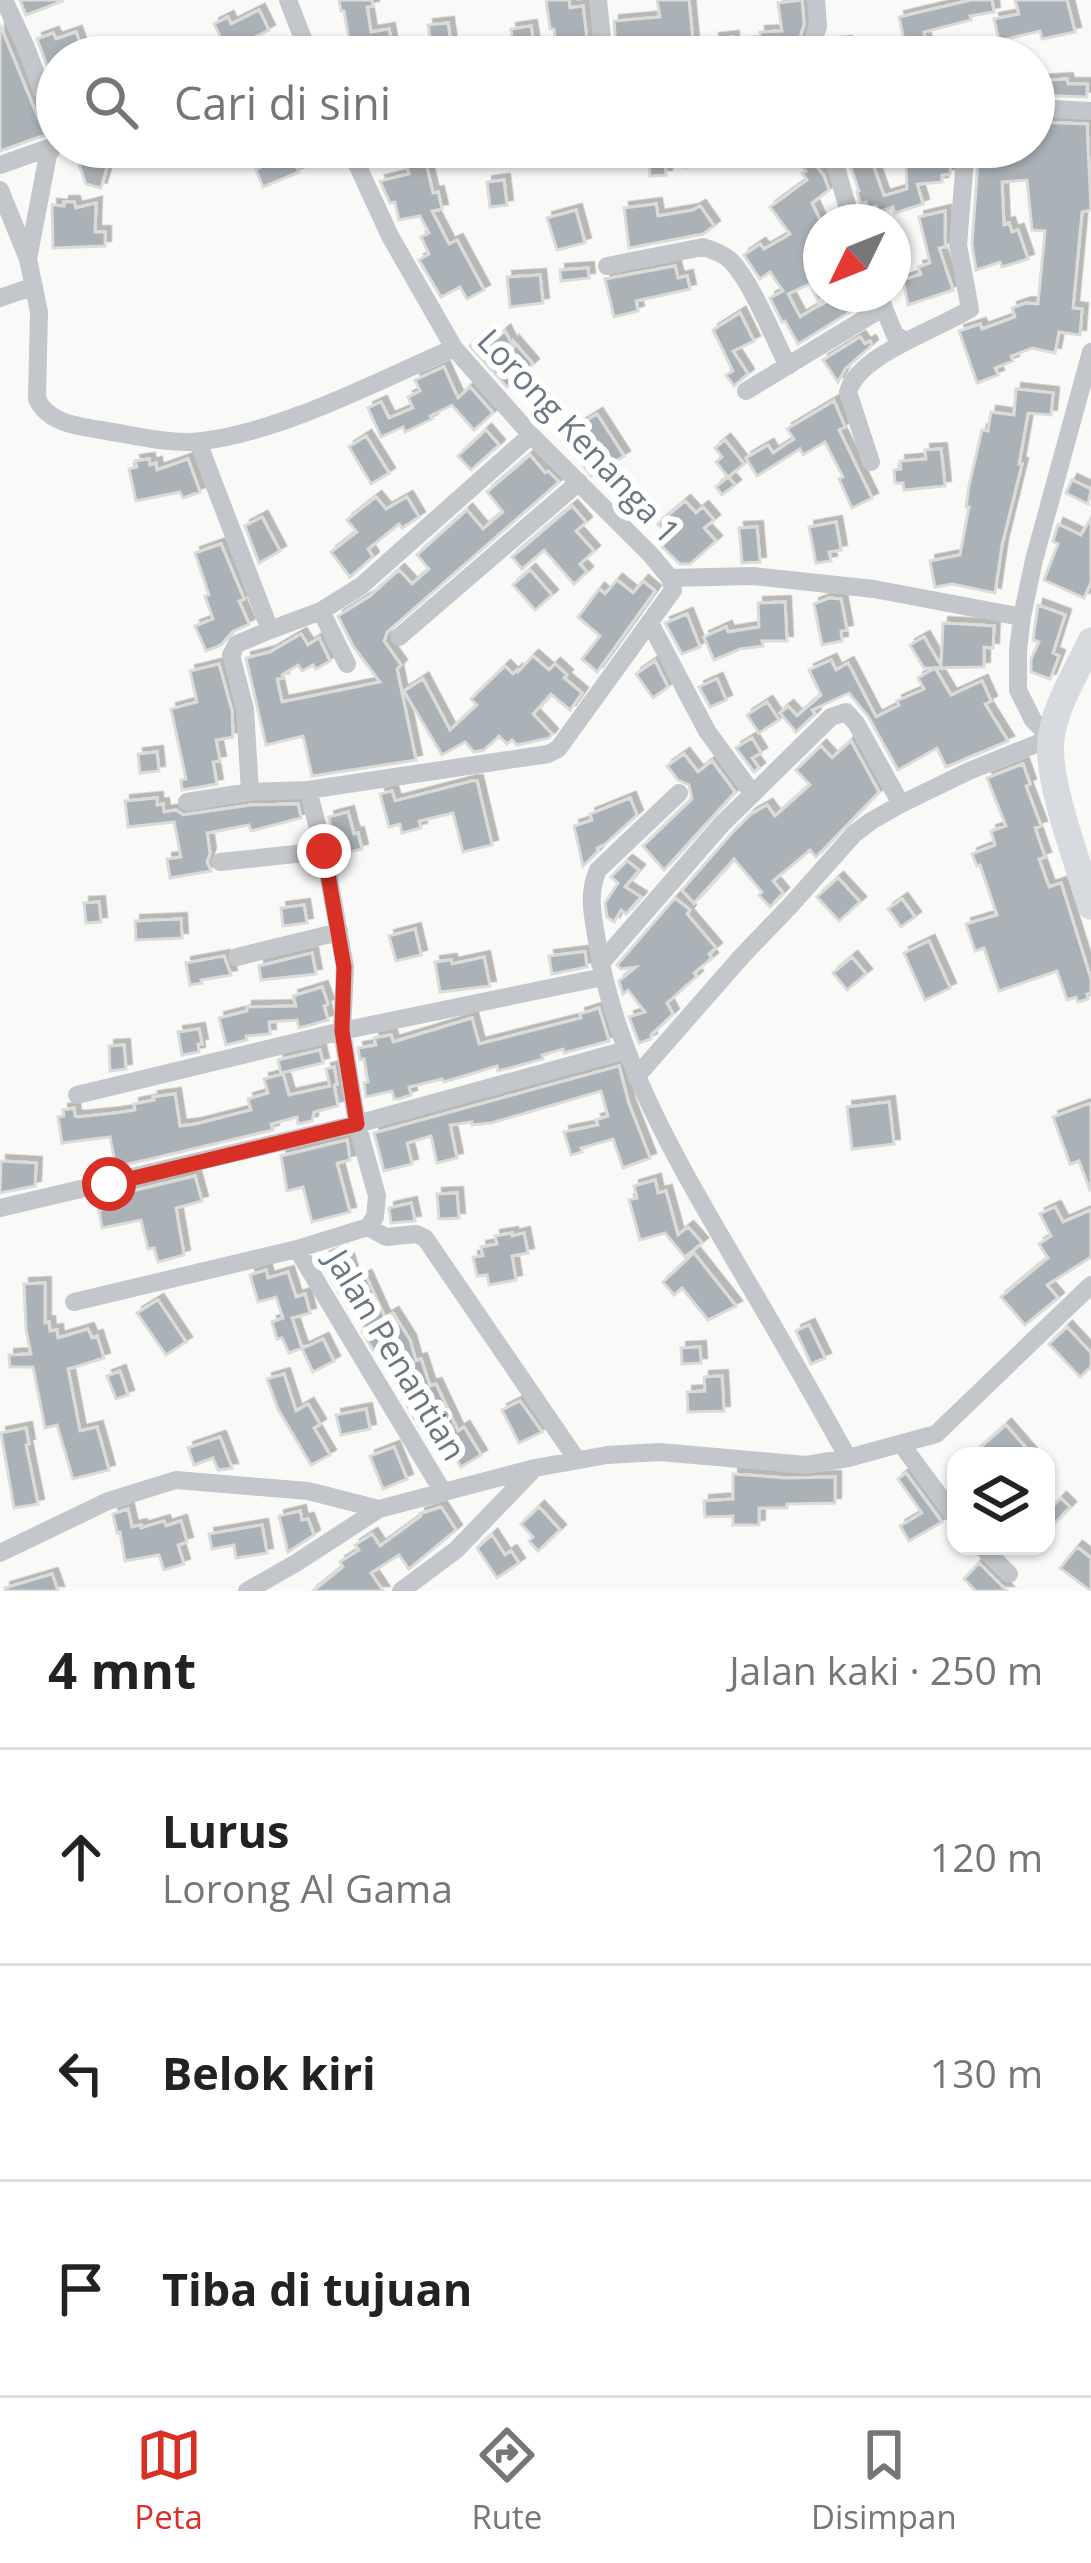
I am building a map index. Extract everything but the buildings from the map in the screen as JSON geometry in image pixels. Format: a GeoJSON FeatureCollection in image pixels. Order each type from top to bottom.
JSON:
{"type":"FeatureCollection","features":[{"type":"Feature","properties":{"kind":"highway"},"geometry":{"type":"LineString","coordinates":[[1091,641],[1060,706],[1051,738],[1055,783],[1091,906]]}},
{"type":"Feature","properties":{"kind":"street"},"geometry":{"type":"LineString","coordinates":[[4,0],[36,78]]}},
{"type":"Feature","properties":{"kind":"street"},"geometry":{"type":"LineString","coordinates":[[288,0],[302,36]]}},
{"type":"Feature","properties":{"kind":"street"},"geometry":{"type":"LineString","coordinates":[[598,0],[602,36]]}},
{"type":"Feature","properties":{"kind":"street"},"geometry":{"type":"LineString","coordinates":[[815,36],[816,0]]}},
{"type":"Feature","properties":{"kind":"street"},"geometry":{"type":"LineString","coordinates":[[1055,109],[1091,110]]}},
{"type":"Feature","properties":{"kind":"street"},"geometry":{"type":"LineString","coordinates":[[0,165],[36,148]]}},
{"type":"Feature","properties":{"kind":"street"},"geometry":{"type":"LineString","coordinates":[[28,259],[46,168]]}},
{"type":"Feature","properties":{"kind":"street","name":"Lorong Kenanga 1"},"geometry":{"type":"LineString","coordinates":[[359,168],[390,236],[454,348],[670,578],[752,576],[874,589],[1022,617]]}},
{"type":"Feature","properties":{"kind":"street"},"geometry":{"type":"LineString","coordinates":[[836,168],[847,204]]}},
{"type":"Feature","properties":{"kind":"street"},"geometry":{"type":"LineString","coordinates":[[871,462],[848,392],[850,385],[906,341],[970,309],[958,245],[964,168]]}},
{"type":"Feature","properties":{"kind":"street"},"geometry":{"type":"LineString","coordinates":[[0,190],[28,259],[39,312],[37,400],[55,418],[155,439],[198,442],[271,426],[454,348]]}},
{"type":"Feature","properties":{"kind":"street"},"geometry":{"type":"LineString","coordinates":[[607,266],[703,248],[716,250],[742,276],[788,366]]}},
{"type":"Feature","properties":{"kind":"street"},"geometry":{"type":"LineString","coordinates":[[0,298],[34,286]]}},
{"type":"Feature","properties":{"kind":"street"},"geometry":{"type":"LineString","coordinates":[[746,391],[865,312]]}},
{"type":"Feature","properties":{"kind":"street"},"geometry":{"type":"LineString","coordinates":[[886,312],[895,334],[906,341]]}},
{"type":"Feature","properties":{"kind":"street"},"geometry":{"type":"LineString","coordinates":[[636,1077],[742,956],[871,821],[969,771],[1051,738],[1033,720],[1018,690],[1022,617],[1091,352]]}},
{"type":"Feature","properties":{"kind":"street"},"geometry":{"type":"LineString","coordinates":[[250,792],[245,710],[232,649],[321,611],[362,586],[531,435]]}},
{"type":"Feature","properties":{"kind":"street"},"geometry":{"type":"LineString","coordinates":[[198,442],[270,630]]}},
{"type":"Feature","properties":{"kind":"street"},"geometry":{"type":"LineString","coordinates":[[399,638],[579,482]]}},
{"type":"Feature","properties":{"kind":"street"},"geometry":{"type":"LineString","coordinates":[[187,802],[250,792],[308,790],[548,754],[558,748],[673,590],[670,578]]}},
{"type":"Feature","properties":{"kind":"street"},"geometry":{"type":"LineString","coordinates":[[321,611],[346,664]]}},
{"type":"Feature","properties":{"kind":"street"},"geometry":{"type":"LineString","coordinates":[[650,622],[707,731],[753,794]]}},
{"type":"Feature","properties":{"kind":"street"},"geometry":{"type":"LineString","coordinates":[[77,1095],[602,970],[664,888],[831,717],[846,712],[901,804]]}},
{"type":"Feature","properties":{"kind":"street"},"geometry":{"type":"LineString","coordinates":[[74,1302],[296,1249],[368,1227],[375,1217],[377,1196],[357,1124],[342,1031],[344,967],[339,932],[308,790]]}},
{"type":"Feature","properties":{"kind":"street"},"geometry":{"type":"LineString","coordinates":[[679,793],[598,870],[591,884],[602,970],[636,1077],[678,1164],[848,1458]]}},
{"type":"Feature","properties":{"kind":"street"},"geometry":{"type":"LineString","coordinates":[[220,862],[324,851]]}},
{"type":"Feature","properties":{"kind":"street"},"geometry":{"type":"LineString","coordinates":[[237,957],[339,932]]}},
{"type":"Feature","properties":{"kind":"street"},"geometry":{"type":"LineString","coordinates":[[0,1208],[357,1124],[626,1050]]}},
{"type":"Feature","properties":{"kind":"street"},"geometry":{"type":"LineString","coordinates":[[368,1227],[386,1237],[416,1234],[425,1238],[577,1460]]}},
{"type":"Feature","properties":{"kind":"street","name":"Jalan Penantian"},"geometry":{"type":"LineString","coordinates":[[296,1249],[443,1492]]}},
{"type":"Feature","properties":{"kind":"street"},"geometry":{"type":"LineString","coordinates":[[247,1591],[379,1509],[535,1468],[607,1455],[660,1452],[806,1465],[936,1434],[1091,1285]]}},
{"type":"Feature","properties":{"kind":"street"},"geometry":{"type":"LineString","coordinates":[[901,1444],[947,1505]]}},
{"type":"Feature","properties":{"kind":"street"},"geometry":{"type":"LineString","coordinates":[[401,1591],[456,1550],[535,1468]]}},
{"type":"Feature","properties":{"kind":"street"},"geometry":{"type":"LineString","coordinates":[[0,1553],[108,1501],[176,1480],[308,1491],[379,1509]]}},
{"type":"Feature","properties":{"kind":"street"},"geometry":{"type":"LineString","coordinates":[[990,1555],[1009,1574]]}},
{"type":"Feature","properties":{"kind":"route"},"geometry":{"type":"LineString","coordinates":[[109,1184],[357,1124],[342,1031],[344,967],[324,851]]}}]}
